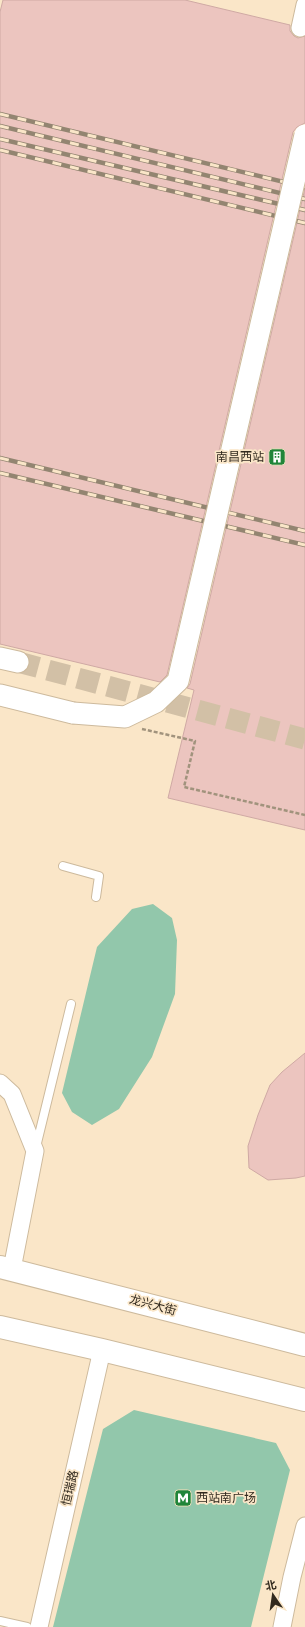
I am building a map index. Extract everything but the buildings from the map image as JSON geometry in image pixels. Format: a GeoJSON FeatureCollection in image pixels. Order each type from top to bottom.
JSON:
{"type":"FeatureCollection","features":[{"type":"Feature","properties":{"kind":"main road","name":"龙兴大街"},"geometry":{"type":"LineString","coordinates":[[6,1268],[305,1345]]}},
{"type":"Feature","properties":{"kind":"main road"},"geometry":{"type":"LineString","coordinates":[[0,1328],[102,1350],[305,1400]]}},
{"type":"Feature","properties":{"kind":"street"},"geometry":{"type":"LineString","coordinates":[[300,28],[305,6]]}},
{"type":"Feature","properties":{"kind":"street"},"geometry":{"type":"LineString","coordinates":[[0,695],[74,713],[125,717],[156,702],[178,681],[305,135]]}},
{"type":"Feature","properties":{"kind":"street"},"geometry":{"type":"LineString","coordinates":[[0,1083],[12,1094],[35,1151],[6,1268]]}},
{"type":"Feature","properties":{"kind":"street","name":"恒瑞路"},"geometry":{"type":"LineString","coordinates":[[39,1627],[102,1350]]}},
{"type":"Feature","properties":{"kind":"street"},"geometry":{"type":"LineString","coordinates":[[282,1627],[292,1577],[305,1526]]}},
{"type":"Feature","properties":{"kind":"lane"},"geometry":{"type":"LineString","coordinates":[[63,866],[99,876],[96,897]]}},
{"type":"Feature","properties":{"kind":"lane"},"geometry":{"type":"LineString","coordinates":[[35,1151],[71,1004]]}},
{"type":"Feature","properties":{"kind":"lane"},"geometry":{"type":"LineString","coordinates":[[0,1621],[27,1627]]}},
{"type":"Feature","properties":{"kind":"path"},"geometry":{"type":"LineString","coordinates":[[142,729],[195,741],[184,787],[305,815]]}},
{"type":"Feature","properties":{"kind":"green space"},"geometry":{"type":"Polygon","coordinates":[[[153,904],[172,918],[177,940],[175,994],[152,1057],[119,1109],[92,1125],[72,1112],[62,1093],[97,947],[132,909],[153,904]]]}},
{"type":"Feature","properties":{"kind":"green space"},"geometry":{"type":"Polygon","coordinates":[[[134,1410],[276,1443],[290,1470],[251,1627],[53,1627],[103,1429],[134,1410]]]}},
{"type":"Feature","properties":{"kind":"tunnel"},"geometry":{"type":"LineString","coordinates":[[18,662],[305,739]]}},
{"type":"Feature","properties":{"kind":"railway"},"geometry":{"type":"LineString","coordinates":[[0,114],[305,187]]}},
{"type":"Feature","properties":{"kind":"railway"},"geometry":{"type":"LineString","coordinates":[[0,126],[305,199]]}},
{"type":"Feature","properties":{"kind":"railway"},"geometry":{"type":"LineString","coordinates":[[0,139],[305,210]]}},
{"type":"Feature","properties":{"kind":"railway"},"geometry":{"type":"LineString","coordinates":[[0,150],[305,223]]}},
{"type":"Feature","properties":{"kind":"railway"},"geometry":{"type":"LineString","coordinates":[[0,458],[305,531]]}},
{"type":"Feature","properties":{"kind":"railway"},"geometry":{"type":"LineString","coordinates":[[0,473],[305,545]]}},
{"type":"Feature","properties":{"kind":"place","name":"南昌西站"},"geometry":{"type":"Point","coordinates":[277,457]}},
{"type":"Feature","properties":{"kind":"place","name":"西站南广场"},"geometry":{"type":"Point","coordinates":[183,1498]}}]}
